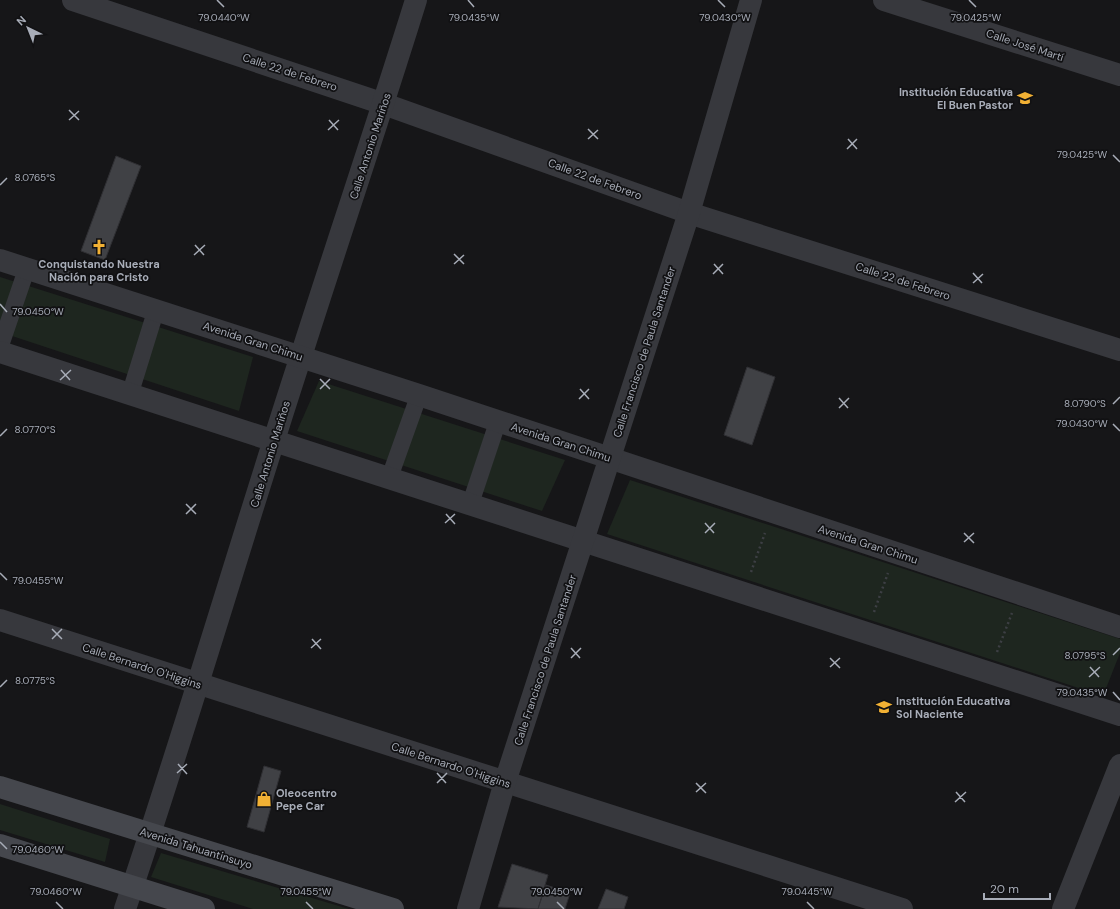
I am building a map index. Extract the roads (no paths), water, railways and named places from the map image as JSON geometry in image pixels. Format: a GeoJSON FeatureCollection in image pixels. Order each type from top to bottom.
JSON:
{"type":"FeatureCollection","features":[{"type":"Feature","properties":{"kind":"main road","name":"Avenida Tahuantinsuyo"},"geometry":{"type":"LineString","coordinates":[[0,787],[392,909]]}},
{"type":"Feature","properties":{"kind":"main road"},"geometry":{"type":"LineString","coordinates":[[0,845],[204,909]]}},
{"type":"Feature","properties":{"kind":"street","name":"Calle 22 de Febrero"},"geometry":{"type":"LineString","coordinates":[[73,0],[384,104],[689,213],[1120,350]]}},
{"type":"Feature","properties":{"kind":"street","name":"Calle Antonio Mariños"},"geometry":{"type":"LineString","coordinates":[[125,909],[198,684],[300,356],[384,104],[416,0]]}},
{"type":"Feature","properties":{"kind":"street","name":"Calle Francisco de Paula Santander"},"geometry":{"type":"LineString","coordinates":[[468,909],[505,782],[584,542],[689,213],[751,0]]}},
{"type":"Feature","properties":{"kind":"street","name":"Calle José Martí"},"geometry":{"type":"LineString","coordinates":[[884,0],[1120,75]]}},
{"type":"Feature","properties":{"kind":"street","name":"Avenida Gran Chimu"},"geometry":{"type":"LineString","coordinates":[[0,260],[419,395],[1120,628]]}},
{"type":"Feature","properties":{"kind":"street"},"geometry":{"type":"LineString","coordinates":[[0,347],[27,268]]}},
{"type":"Feature","properties":{"kind":"street"},"geometry":{"type":"LineString","coordinates":[[130,394],[156,310]]}},
{"type":"Feature","properties":{"kind":"street"},"geometry":{"type":"LineString","coordinates":[[0,352],[389,479],[1120,714]]}},
{"type":"Feature","properties":{"kind":"street"},"geometry":{"type":"LineString","coordinates":[[389,479],[419,395]]}},
{"type":"Feature","properties":{"kind":"street"},"geometry":{"type":"LineString","coordinates":[[470,505],[498,421]]}},
{"type":"Feature","properties":{"kind":"street","name":"Calle Bernardo O'Higgins"},"geometry":{"type":"LineString","coordinates":[[0,620],[902,909]]}},
{"type":"Feature","properties":{"kind":"street"},"geometry":{"type":"LineString","coordinates":[[1063,909],[1120,765]]}},
{"type":"Feature","properties":{"kind":"place","name":"Institución Educativa El Buen Pastor"},"geometry":{"type":"Point","coordinates":[1025,98]}},
{"type":"Feature","properties":{"kind":"place","name":"Conquistando Nuestra Nación para Cristo"},"geometry":{"type":"Point","coordinates":[99,247]}},
{"type":"Feature","properties":{"kind":"place","name":"Institución Educativa Sol Naciente"},"geometry":{"type":"Point","coordinates":[884,707]}},
{"type":"Feature","properties":{"kind":"place","name":"Oleocentro Pepe Car"},"geometry":{"type":"Point","coordinates":[264,799]}}]}
